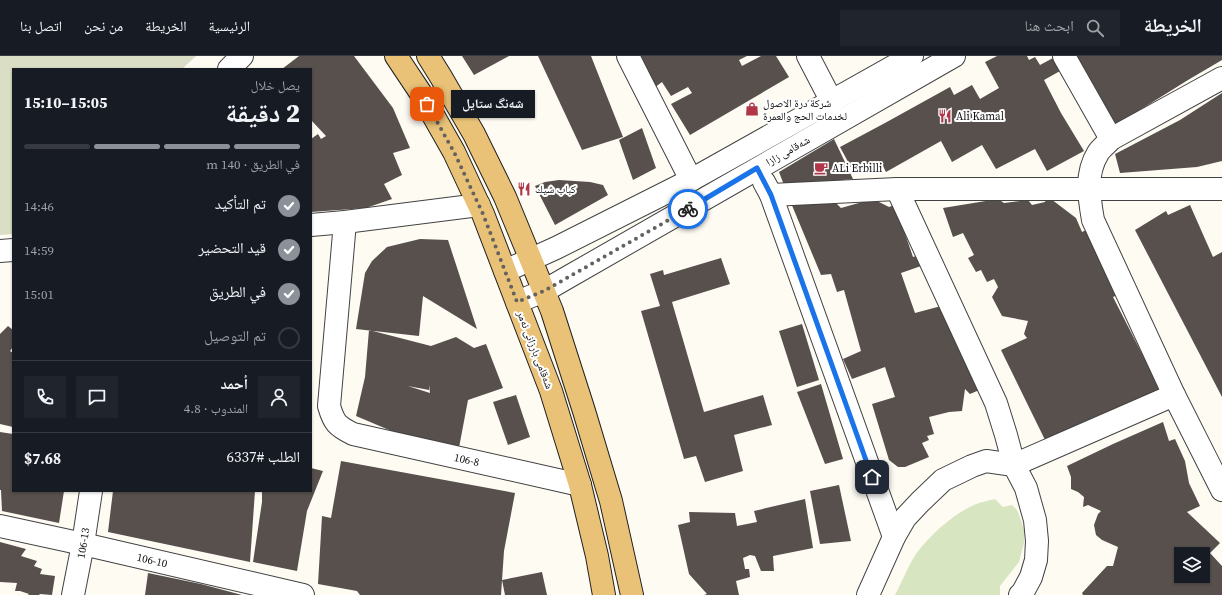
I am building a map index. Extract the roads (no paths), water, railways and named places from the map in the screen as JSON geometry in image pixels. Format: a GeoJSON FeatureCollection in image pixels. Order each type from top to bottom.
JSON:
{"type":"FeatureCollection","features":[{"type":"Feature","properties":{"kind":"main road","name":"شەقامی بارزانی نەمر"},"geometry":{"type":"LineString","coordinates":[[396,56],[420,92],[454,152],[479,205],[517,302],[550,391],[580,485],[597,556],[604,595]]}},
{"type":"Feature","properties":{"kind":"main road"},"geometry":{"type":"LineString","coordinates":[[428,56],[477,141],[505,197],[552,311],[611,501],[632,595]]}},
{"type":"Feature","properties":{"kind":"street"},"geometry":{"type":"LineString","coordinates":[[230,68],[242,56]]}},
{"type":"Feature","properties":{"kind":"street"},"geometry":{"type":"LineString","coordinates":[[628,56],[691,180]]}},
{"type":"Feature","properties":{"kind":"street"},"geometry":{"type":"LineString","coordinates":[[808,56],[832,102]]}},
{"type":"Feature","properties":{"kind":"street","name":"شەقامی زازا"},"geometry":{"type":"LineString","coordinates":[[505,271],[575,239],[691,180],[912,56]]}},
{"type":"Feature","properties":{"kind":"street","name":"شەقامی زازا"},"geometry":{"type":"LineString","coordinates":[[517,302],[544,291],[954,56]]}},
{"type":"Feature","properties":{"kind":"street"},"geometry":{"type":"LineString","coordinates":[[1064,56],[1111,139]]}},
{"type":"Feature","properties":{"kind":"street"},"geometry":{"type":"LineString","coordinates":[[1222,78],[1111,139],[1098,153],[1090,173],[1088,189],[1093,220],[1174,395],[1222,490]]}},
{"type":"Feature","properties":{"kind":"street"},"geometry":{"type":"LineString","coordinates":[[757,168],[771,195],[894,537]]}},
{"type":"Feature","properties":{"kind":"street"},"geometry":{"type":"LineString","coordinates":[[771,195],[897,189],[1222,189]]}},
{"type":"Feature","properties":{"kind":"street"},"geometry":{"type":"LineString","coordinates":[[897,189],[996,403],[1014,465],[1026,488],[1035,520],[1037,541],[1036,560],[1031,577],[1020,595]]}},
{"type":"Feature","properties":{"kind":"street"},"geometry":{"type":"LineString","coordinates":[[312,225],[479,205]]}},
{"type":"Feature","properties":{"kind":"street","name":"106-8"},"geometry":{"type":"LineString","coordinates":[[345,222],[329,406],[332,417],[340,428],[353,434],[580,485]]}},
{"type":"Feature","properties":{"kind":"street"},"geometry":{"type":"LineString","coordinates":[[0,251],[12,250]]}},
{"type":"Feature","properties":{"kind":"street"},"geometry":{"type":"LineString","coordinates":[[868,595],[894,537],[905,518],[943,480],[986,461],[1014,465],[1174,395]]}},
{"type":"Feature","properties":{"kind":"street","name":"106-13"},"geometry":{"type":"LineString","coordinates":[[73,595],[91,492]]}},
{"type":"Feature","properties":{"kind":"street","name":"106-10"},"geometry":{"type":"LineString","coordinates":[[0,526],[303,595]]}},
{"type":"Feature","properties":{"kind":"place","name":"شەنگ ستایل"},"geometry":{"type":"Point","coordinates":[427,104]}},
{"type":"Feature","properties":{"kind":"place","name":"شركة درة الاصول لخدمات الحج والعمرة"},"geometry":{"type":"Point","coordinates":[752,109]}},
{"type":"Feature","properties":{"kind":"place","name":"Ali Kamal"},"geometry":{"type":"Point","coordinates":[945,116]}},
{"type":"Feature","properties":{"kind":"place","name":"ALi Erbilli"},"geometry":{"type":"Point","coordinates":[821,168]}},
{"type":"Feature","properties":{"kind":"place","name":"كباب شيك"},"geometry":{"type":"Point","coordinates":[524,189]}}]}
